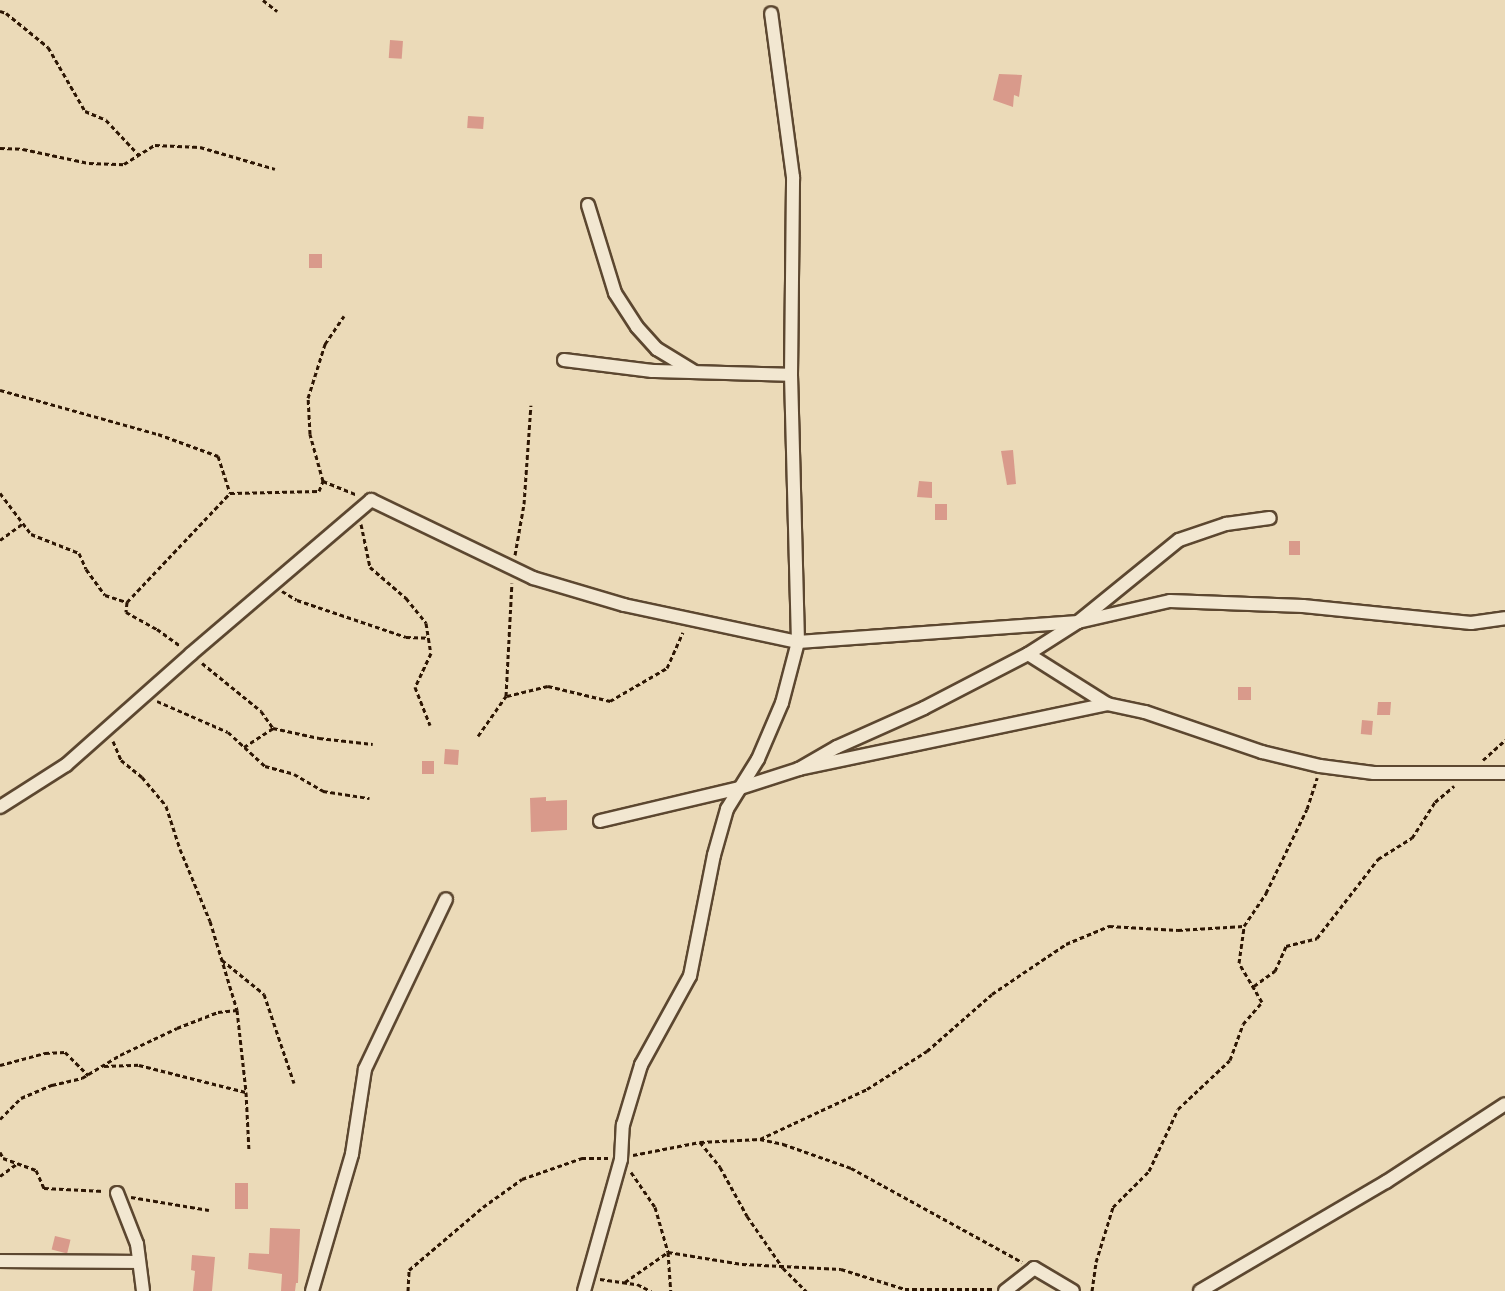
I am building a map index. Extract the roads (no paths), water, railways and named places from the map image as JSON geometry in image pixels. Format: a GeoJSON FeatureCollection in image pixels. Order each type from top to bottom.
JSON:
{"type":"FeatureCollection","features":[{"type":"Feature","properties":{"kind":"street"},"geometry":{"type":"LineString","coordinates":[[584,1291],[590,1277],[621,1158],[623,1125],[641,1065],[690,976],[714,855],[727,809],[758,759],[782,703],[798,642],[791,375],[793,177],[771,12]]}},
{"type":"Feature","properties":{"kind":"street"},"geometry":{"type":"LineString","coordinates":[[588,206],[603,258],[620,302],[637,327],[657,348],[698,374]]}},
{"type":"Feature","properties":{"kind":"street"},"geometry":{"type":"LineString","coordinates":[[564,360],[698,374],[791,375]]}},
{"type":"Feature","properties":{"kind":"street"},"geometry":{"type":"LineString","coordinates":[[0,807],[66,765],[191,654],[371,500],[533,578],[624,605],[798,642],[1078,622],[1170,601],[1303,606],[1471,623],[1505,618]]}},
{"type":"Feature","properties":{"kind":"street"},"geometry":{"type":"LineString","coordinates":[[799,769],[837,747],[924,708],[1028,654],[1078,622],[1179,540],[1226,524],[1270,518]]}},
{"type":"Feature","properties":{"kind":"street"},"geometry":{"type":"LineString","coordinates":[[1028,654],[1107,704],[1145,712],[1262,752],[1320,766],[1374,773],[1505,773]]}},
{"type":"Feature","properties":{"kind":"street"},"geometry":{"type":"LineString","coordinates":[[600,821],[740,788],[799,769],[1107,704]]}},
{"type":"Feature","properties":{"kind":"street"},"geometry":{"type":"LineString","coordinates":[[312,1291],[352,1154],[365,1069],[446,899]]}},
{"type":"Feature","properties":{"kind":"street"},"geometry":{"type":"LineString","coordinates":[[1200,1291],[1386,1182],[1505,1104]]}},
{"type":"Feature","properties":{"kind":"street"},"geometry":{"type":"LineString","coordinates":[[117,1193],[137,1244],[143,1291]]}},
{"type":"Feature","properties":{"kind":"street"},"geometry":{"type":"LineString","coordinates":[[0,1261],[139,1262]]}},
{"type":"Feature","properties":{"kind":"street"},"geometry":{"type":"LineString","coordinates":[[1008,1289],[1034,1268],[1073,1291]]}}]}
